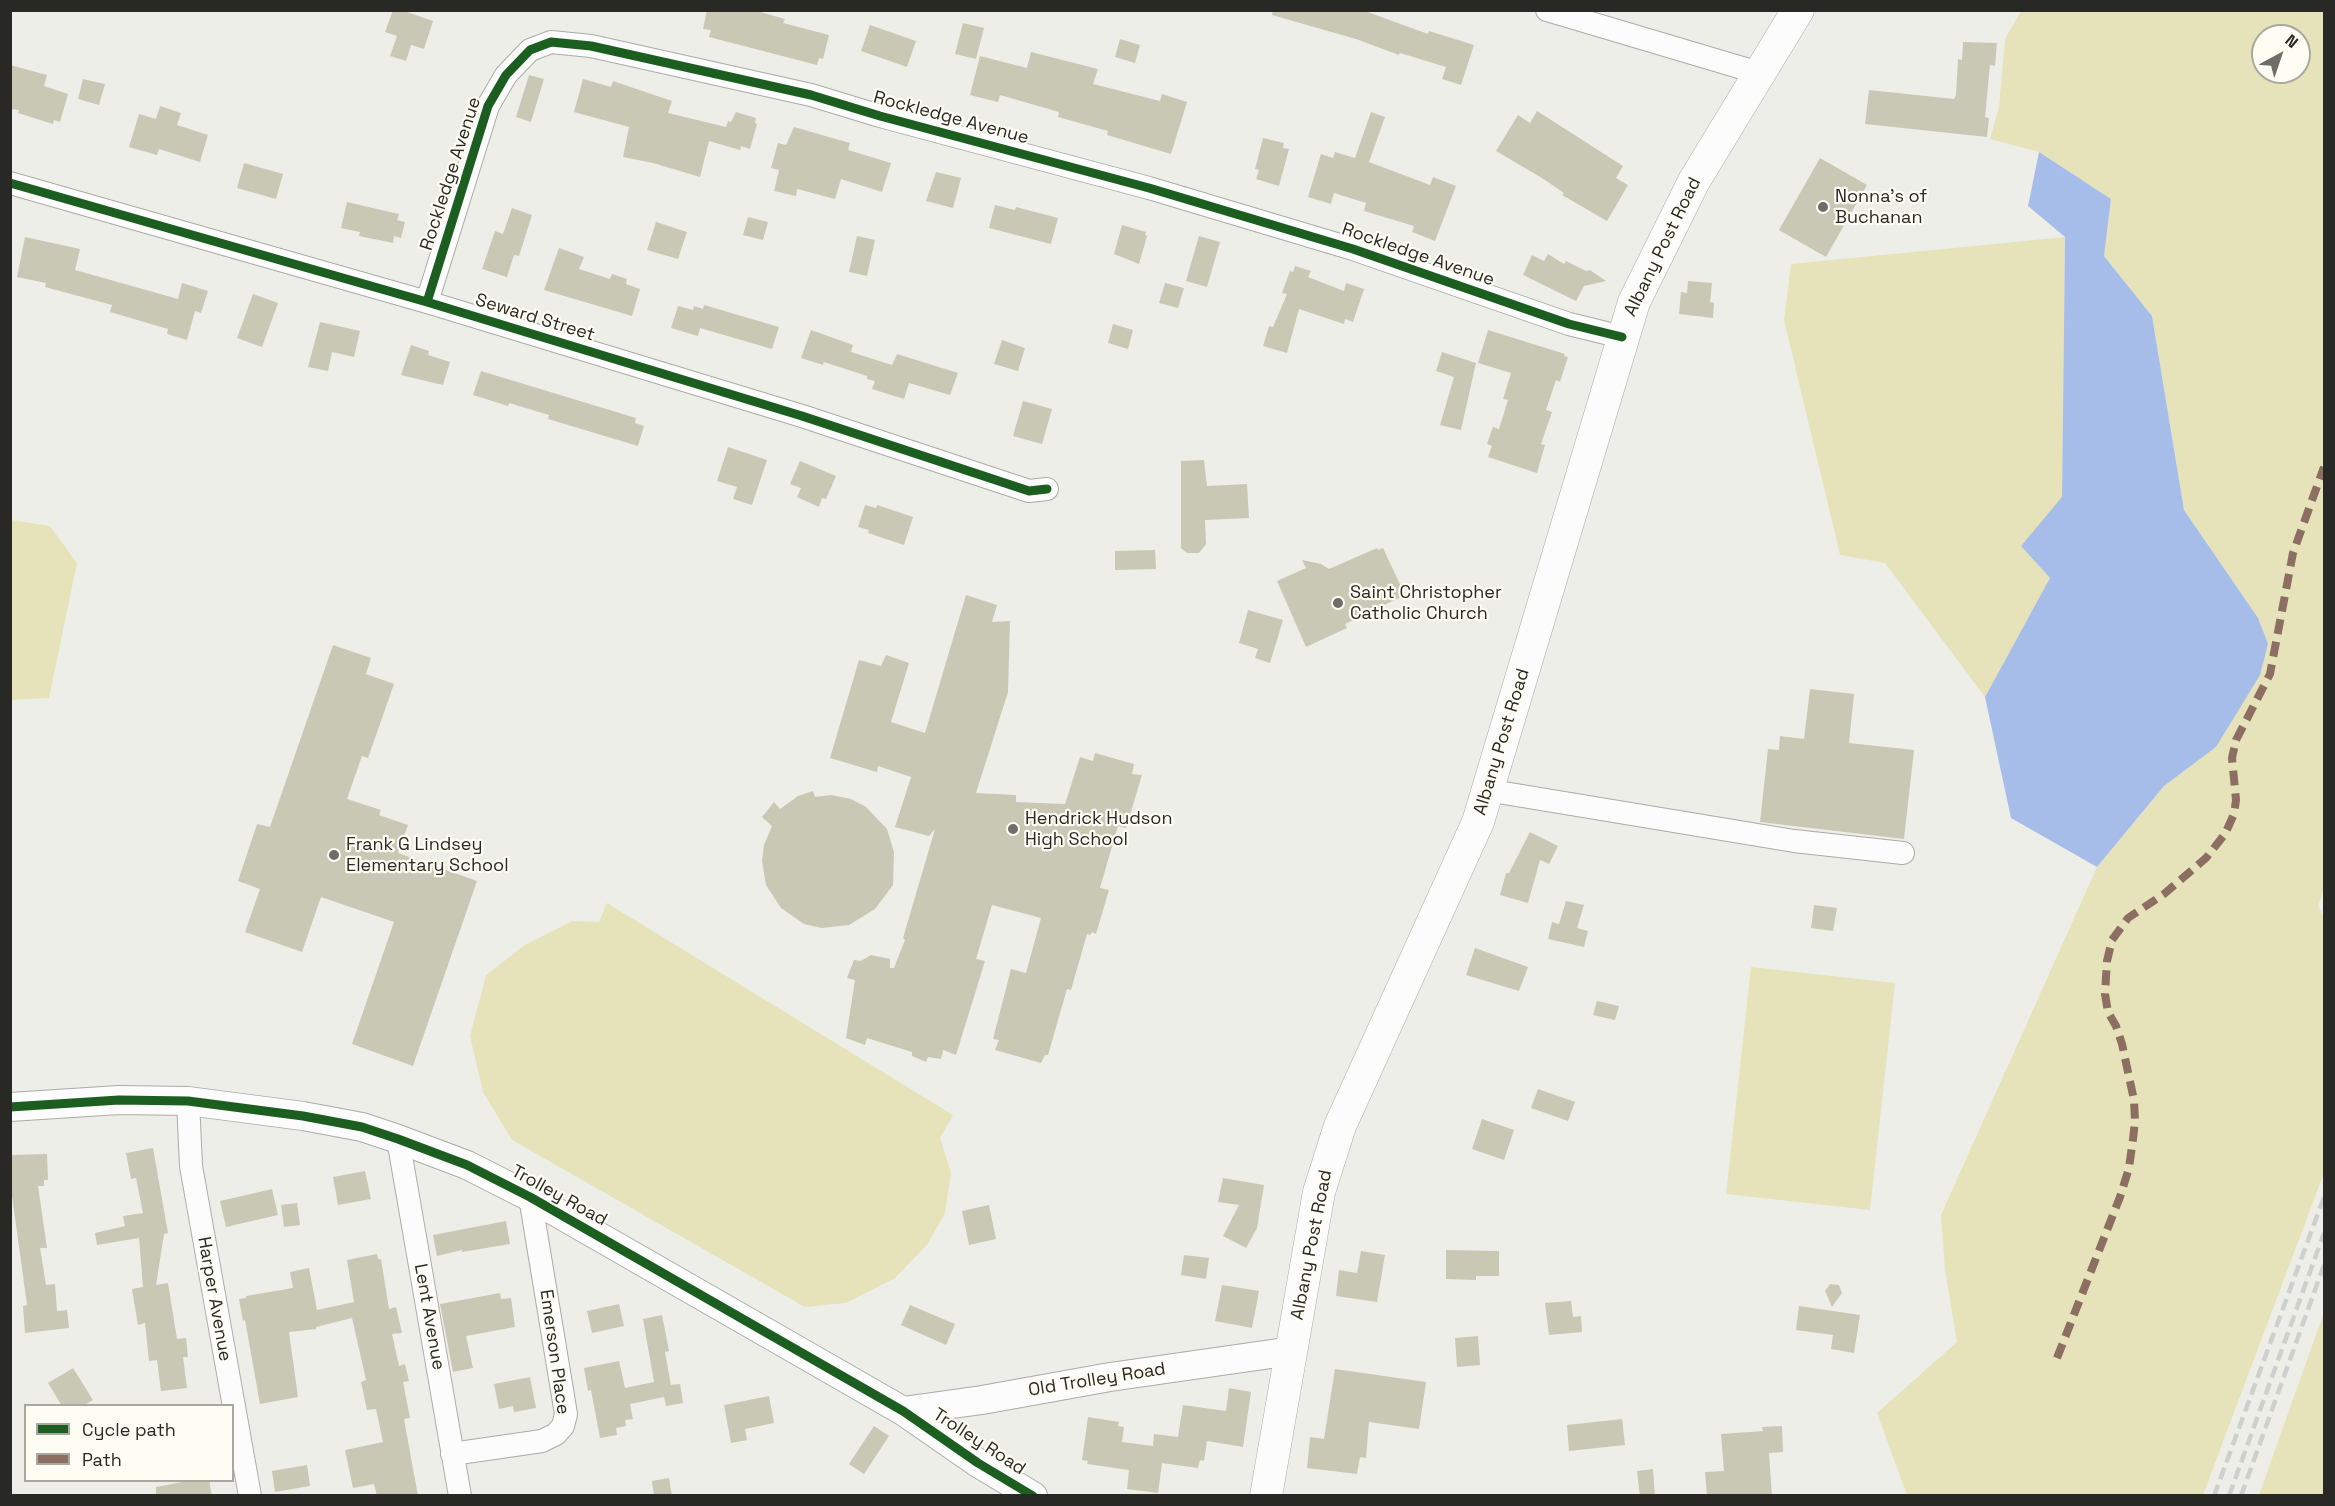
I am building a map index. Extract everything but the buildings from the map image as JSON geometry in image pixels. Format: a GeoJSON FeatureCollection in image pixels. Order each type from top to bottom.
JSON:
{"type":"FeatureCollection","features":[{"type":"Feature","properties":{"kind":"main road","name":"Albany Post Road"},"geometry":{"type":"LineString","coordinates":[[1266,1496],[1319,1192],[1340,1126],[1478,822],[1634,302],[1694,181],[1798,10]]}},
{"type":"Feature","properties":{"kind":"street"},"geometry":{"type":"LineString","coordinates":[[1547,10],[1759,73]]}},
{"type":"Feature","properties":{"kind":"street","name":"Rockledge Avenue"},"geometry":{"type":"LineString","coordinates":[[427,302],[488,106],[506,75],[530,50],[551,42],[591,46],[812,94],[880,116],[1149,189],[1353,249],[1569,324],[1622,337]]}},
{"type":"Feature","properties":{"kind":"street","name":"Seward Street"},"geometry":{"type":"LineString","coordinates":[[10,183],[427,302],[802,416],[1029,491],[1047,489]]}},
{"type":"Feature","properties":{"kind":"street"},"geometry":{"type":"LineString","coordinates":[[1486,790],[1794,841],[1903,853]]}},
{"type":"Feature","properties":{"kind":"street","name":"Trolley Road"},"geometry":{"type":"LineString","coordinates":[[10,1107],[119,1100],[188,1101],[303,1116],[362,1127],[467,1165],[530,1197],[903,1412],[978,1463],[1033,1496]]}},
{"type":"Feature","properties":{"kind":"street","name":"Harper Avenue"},"geometry":{"type":"LineString","coordinates":[[188,1101],[190,1166],[233,1404]]}},
{"type":"Feature","properties":{"kind":"street","name":"Lent Avenue"},"geometry":{"type":"LineString","coordinates":[[398,1139],[460,1496]]}},
{"type":"Feature","properties":{"kind":"street","name":"Emerson Place"},"geometry":{"type":"LineString","coordinates":[[452,1454],[542,1441],[556,1434],[563,1426],[566,1414],[530,1197]]}},
{"type":"Feature","properties":{"kind":"street","name":"Old Trolley Road"},"geometry":{"type":"LineString","coordinates":[[903,1412],[1110,1377],[1292,1351]]}},
{"type":"Feature","properties":{"kind":"street","name":"Harper Avenue"},"geometry":{"type":"LineString","coordinates":[[234,1408],[250,1496]]}},
{"type":"Feature","properties":{"kind":"shaded area"},"geometry":{"type":"Polygon","coordinates":[[[2021,11],[2324,11],[2324,889],[2318,906],[2324,917],[2324,1173],[2203,1495],[1907,1495],[1877,1413],[1957,1342],[1945,1270],[1941,1215],[2097,867],[2164,786],[2216,747],[2258,618],[2184,510],[2152,316],[2104,256],[2111,199],[2039,152],[1990,139],[1999,107],[2005,39],[2021,11]]]}},
{"type":"Feature","properties":{"kind":"shaded area"},"geometry":{"type":"Polygon","coordinates":[[[2065,237],[2062,498],[2021,546],[2050,578],[1985,697],[1885,563],[1840,555],[1784,320],[1791,264],[2065,237]]]}},
{"type":"Feature","properties":{"kind":"shaded area"},"geometry":{"type":"Polygon","coordinates":[[[11,520],[50,526],[77,563],[49,698],[11,700],[11,520]]]}},
{"type":"Feature","properties":{"kind":"shaded area"},"geometry":{"type":"Polygon","coordinates":[[[607,903],[953,1115],[940,1138],[951,1173],[945,1213],[927,1245],[895,1278],[846,1303],[805,1307],[512,1140],[483,1092],[470,1036],[486,975],[525,945],[572,921],[599,922],[607,903]]]}},
{"type":"Feature","properties":{"kind":"shaded area"},"geometry":{"type":"Polygon","coordinates":[[[1751,967],[1895,983],[1870,1210],[1726,1194],[1751,967]]]}},
{"type":"Feature","properties":{"kind":"shaded area"},"geometry":{"type":"Polygon","coordinates":[[[2324,1312],[2324,1495],[2259,1495],[2324,1312]]]}},
{"type":"Feature","properties":{"kind":"water"},"geometry":{"type":"Polygon","coordinates":[[[2039,152],[2111,199],[2104,256],[2152,316],[2184,510],[2258,618],[2268,644],[2260,675],[2216,747],[2164,786],[2097,867],[2011,818],[1985,697],[2050,578],[2021,546],[2062,497],[2065,237],[2028,206],[2039,152]]]}},
{"type":"Feature","properties":{"kind":"railway"},"geometry":{"type":"LineString","coordinates":[[2214,1496],[2324,1197]]}},
{"type":"Feature","properties":{"kind":"railway"},"geometry":{"type":"LineString","coordinates":[[2229,1496],[2324,1233]]}},
{"type":"Feature","properties":{"kind":"railway"},"geometry":{"type":"LineString","coordinates":[[2241,1496],[2324,1265]]}},
{"type":"Feature","properties":{"kind":"marked path"},"geometry":{"type":"LineString","coordinates":[[2057,1358],[2120,1197],[2129,1168],[2133,1139],[2134,1100],[2122,1044],[2108,1012],[2105,994],[2107,961],[2112,940],[2128,918],[2164,894],[2206,858],[2225,834],[2234,814],[2236,800],[2232,758],[2236,740],[2270,674],[2293,553],[2324,467]]}},
{"type":"Feature","properties":{"kind":"cycle path"},"geometry":{"type":"LineString","coordinates":[[427,302],[488,106],[506,75],[530,50],[551,42],[591,46],[811,95],[880,116],[1149,188],[1353,249],[1569,324],[1622,337]]}},
{"type":"Feature","properties":{"kind":"cycle path"},"geometry":{"type":"LineString","coordinates":[[10,183],[427,302],[802,416],[1029,491],[1047,489]]}},
{"type":"Feature","properties":{"kind":"cycle path"},"geometry":{"type":"LineString","coordinates":[[10,1107],[119,1100],[188,1101],[303,1116],[362,1127],[467,1165],[530,1197],[903,1411],[978,1463],[1033,1496]]}},
{"type":"Feature","properties":{"kind":"place","name":"Nonna's of Buchanan"},"geometry":{"type":"Point","coordinates":[1823,207]}},
{"type":"Feature","properties":{"kind":"place","name":"Saint Christopher Catholic Church"},"geometry":{"type":"Point","coordinates":[1338,603]}},
{"type":"Feature","properties":{"kind":"place","name":"Hendrick Hudson High School"},"geometry":{"type":"Point","coordinates":[1013,829]}},
{"type":"Feature","properties":{"kind":"place","name":"Frank G Lindsey Elementary School"},"geometry":{"type":"Point","coordinates":[334,855]}}]}
